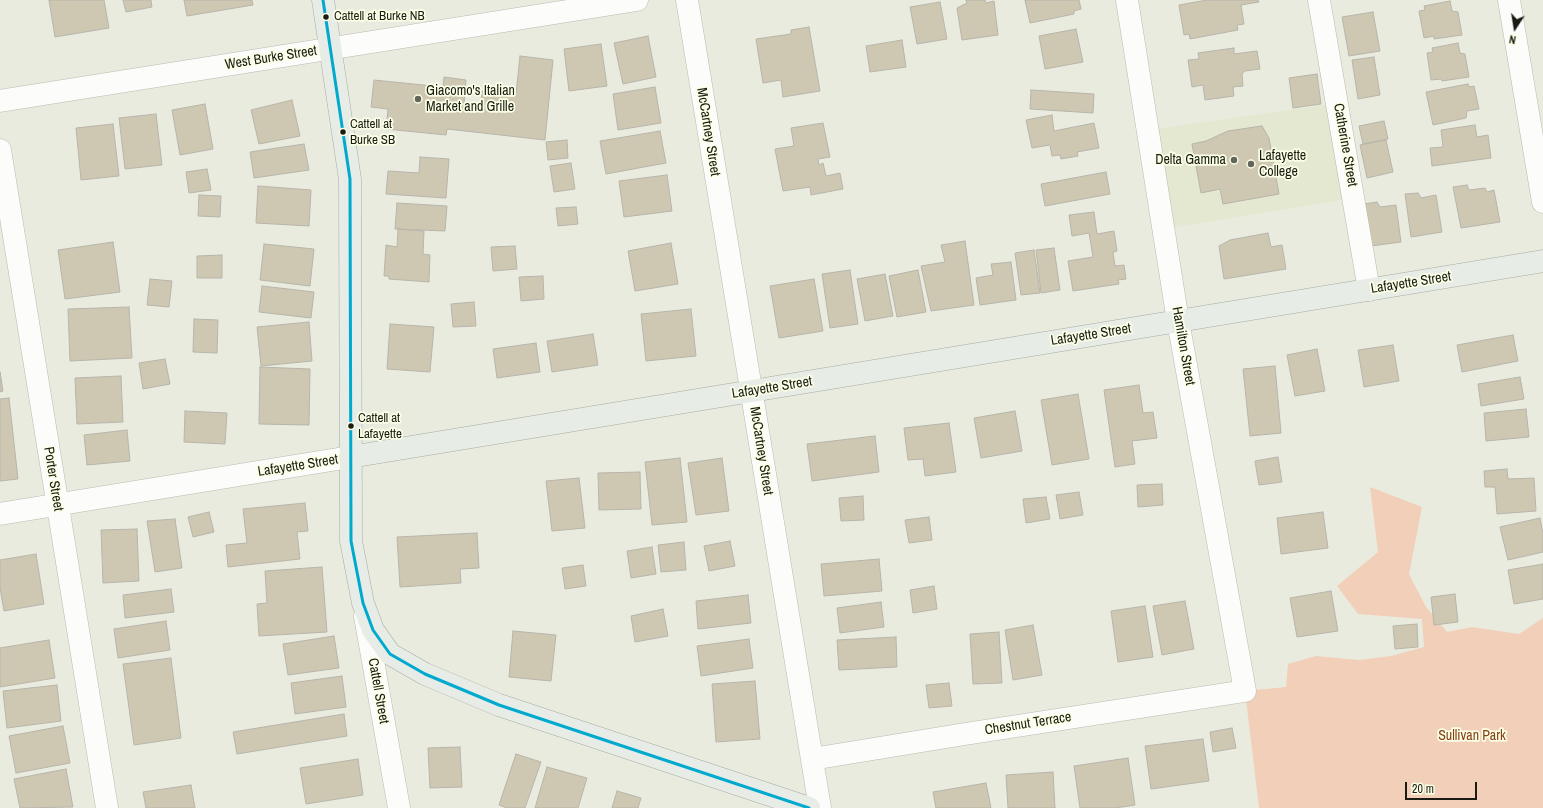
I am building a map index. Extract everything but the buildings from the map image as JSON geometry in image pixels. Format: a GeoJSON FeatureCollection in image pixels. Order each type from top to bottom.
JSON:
{"type":"FeatureCollection","features":[{"type":"Feature","properties":{"kind":"main road","name":"Cattell Street"},"geometry":{"type":"LineString","coordinates":[[323,0],[350,179],[351,541],[363,603]]}},
{"type":"Feature","properties":{"kind":"main road","name":"Lafayette Street"},"geometry":{"type":"LineString","coordinates":[[350,457],[1543,261]]}},
{"type":"Feature","properties":{"kind":"main road"},"geometry":{"type":"LineString","coordinates":[[363,603],[374,630],[390,654],[425,674],[499,705],[809,808]]}},
{"type":"Feature","properties":{"kind":"street","name":"West Burke Street"},"geometry":{"type":"LineString","coordinates":[[0,101],[637,0]]}},
{"type":"Feature","properties":{"kind":"street","name":"McCartney Street"},"geometry":{"type":"LineString","coordinates":[[687,0],[820,808]]}},
{"type":"Feature","properties":{"kind":"street","name":"Hamilton Street"},"geometry":{"type":"LineString","coordinates":[[1127,0],[1178,321],[1245,691]]}},
{"type":"Feature","properties":{"kind":"street","name":"Catherine Street"},"geometry":{"type":"LineString","coordinates":[[1319,0],[1369,290]]}},
{"type":"Feature","properties":{"kind":"street"},"geometry":{"type":"LineString","coordinates":[[1509,0],[1543,202]]}},
{"type":"Feature","properties":{"kind":"street","name":"Porter Street"},"geometry":{"type":"LineString","coordinates":[[0,150],[107,808]]}},
{"type":"Feature","properties":{"kind":"street","name":"Lafayette Street"},"geometry":{"type":"LineString","coordinates":[[0,514],[350,457]]}},
{"type":"Feature","properties":{"kind":"street","name":"Cattell Street"},"geometry":{"type":"LineString","coordinates":[[363,603],[399,808]]}},
{"type":"Feature","properties":{"kind":"street","name":"Chestnut Terrace"},"geometry":{"type":"LineString","coordinates":[[812,759],[1245,691]]}},
{"type":"Feature","properties":{"kind":"shaded area","name":"Lafayette College"},"geometry":{"type":"Polygon","coordinates":[[[1338,103],[1354,198],[1164,229],[1148,130],[1338,103]]]}},
{"type":"Feature","properties":{"kind":"green space","name":"Sullivan Park"},"geometry":{"type":"Polygon","coordinates":[[[1370,487],[1422,507],[1409,574],[1426,607],[1447,632],[1472,627],[1519,634],[1543,618],[1543,808],[1259,808],[1245,691],[1286,687],[1288,664],[1316,656],[1359,660],[1391,656],[1424,647],[1422,619],[1358,614],[1337,586],[1378,552],[1370,487]]]}},
{"type":"Feature","properties":{"kind":"transit line"},"geometry":{"type":"LineString","coordinates":[[323,0],[350,179],[351,541],[363,603],[373,630],[390,654],[425,674],[499,705],[809,808]]}},
{"type":"Feature","properties":{"kind":"place","name":"Cattell at Burke NB"},"geometry":{"type":"Point","coordinates":[326,17]}},
{"type":"Feature","properties":{"kind":"place","name":"Giacomo's Italian Market and Grille"},"geometry":{"type":"Point","coordinates":[418,99]}},
{"type":"Feature","properties":{"kind":"place","name":"Cattell at Burke SB"},"geometry":{"type":"Point","coordinates":[343,132]}},
{"type":"Feature","properties":{"kind":"place","name":"Delta Gamma"},"geometry":{"type":"Point","coordinates":[1234,160]}},
{"type":"Feature","properties":{"kind":"place","name":"Lafayette College"},"geometry":{"type":"Point","coordinates":[1251,164]}},
{"type":"Feature","properties":{"kind":"place","name":"Cattell at Lafayette"},"geometry":{"type":"Point","coordinates":[351,426]}}]}
